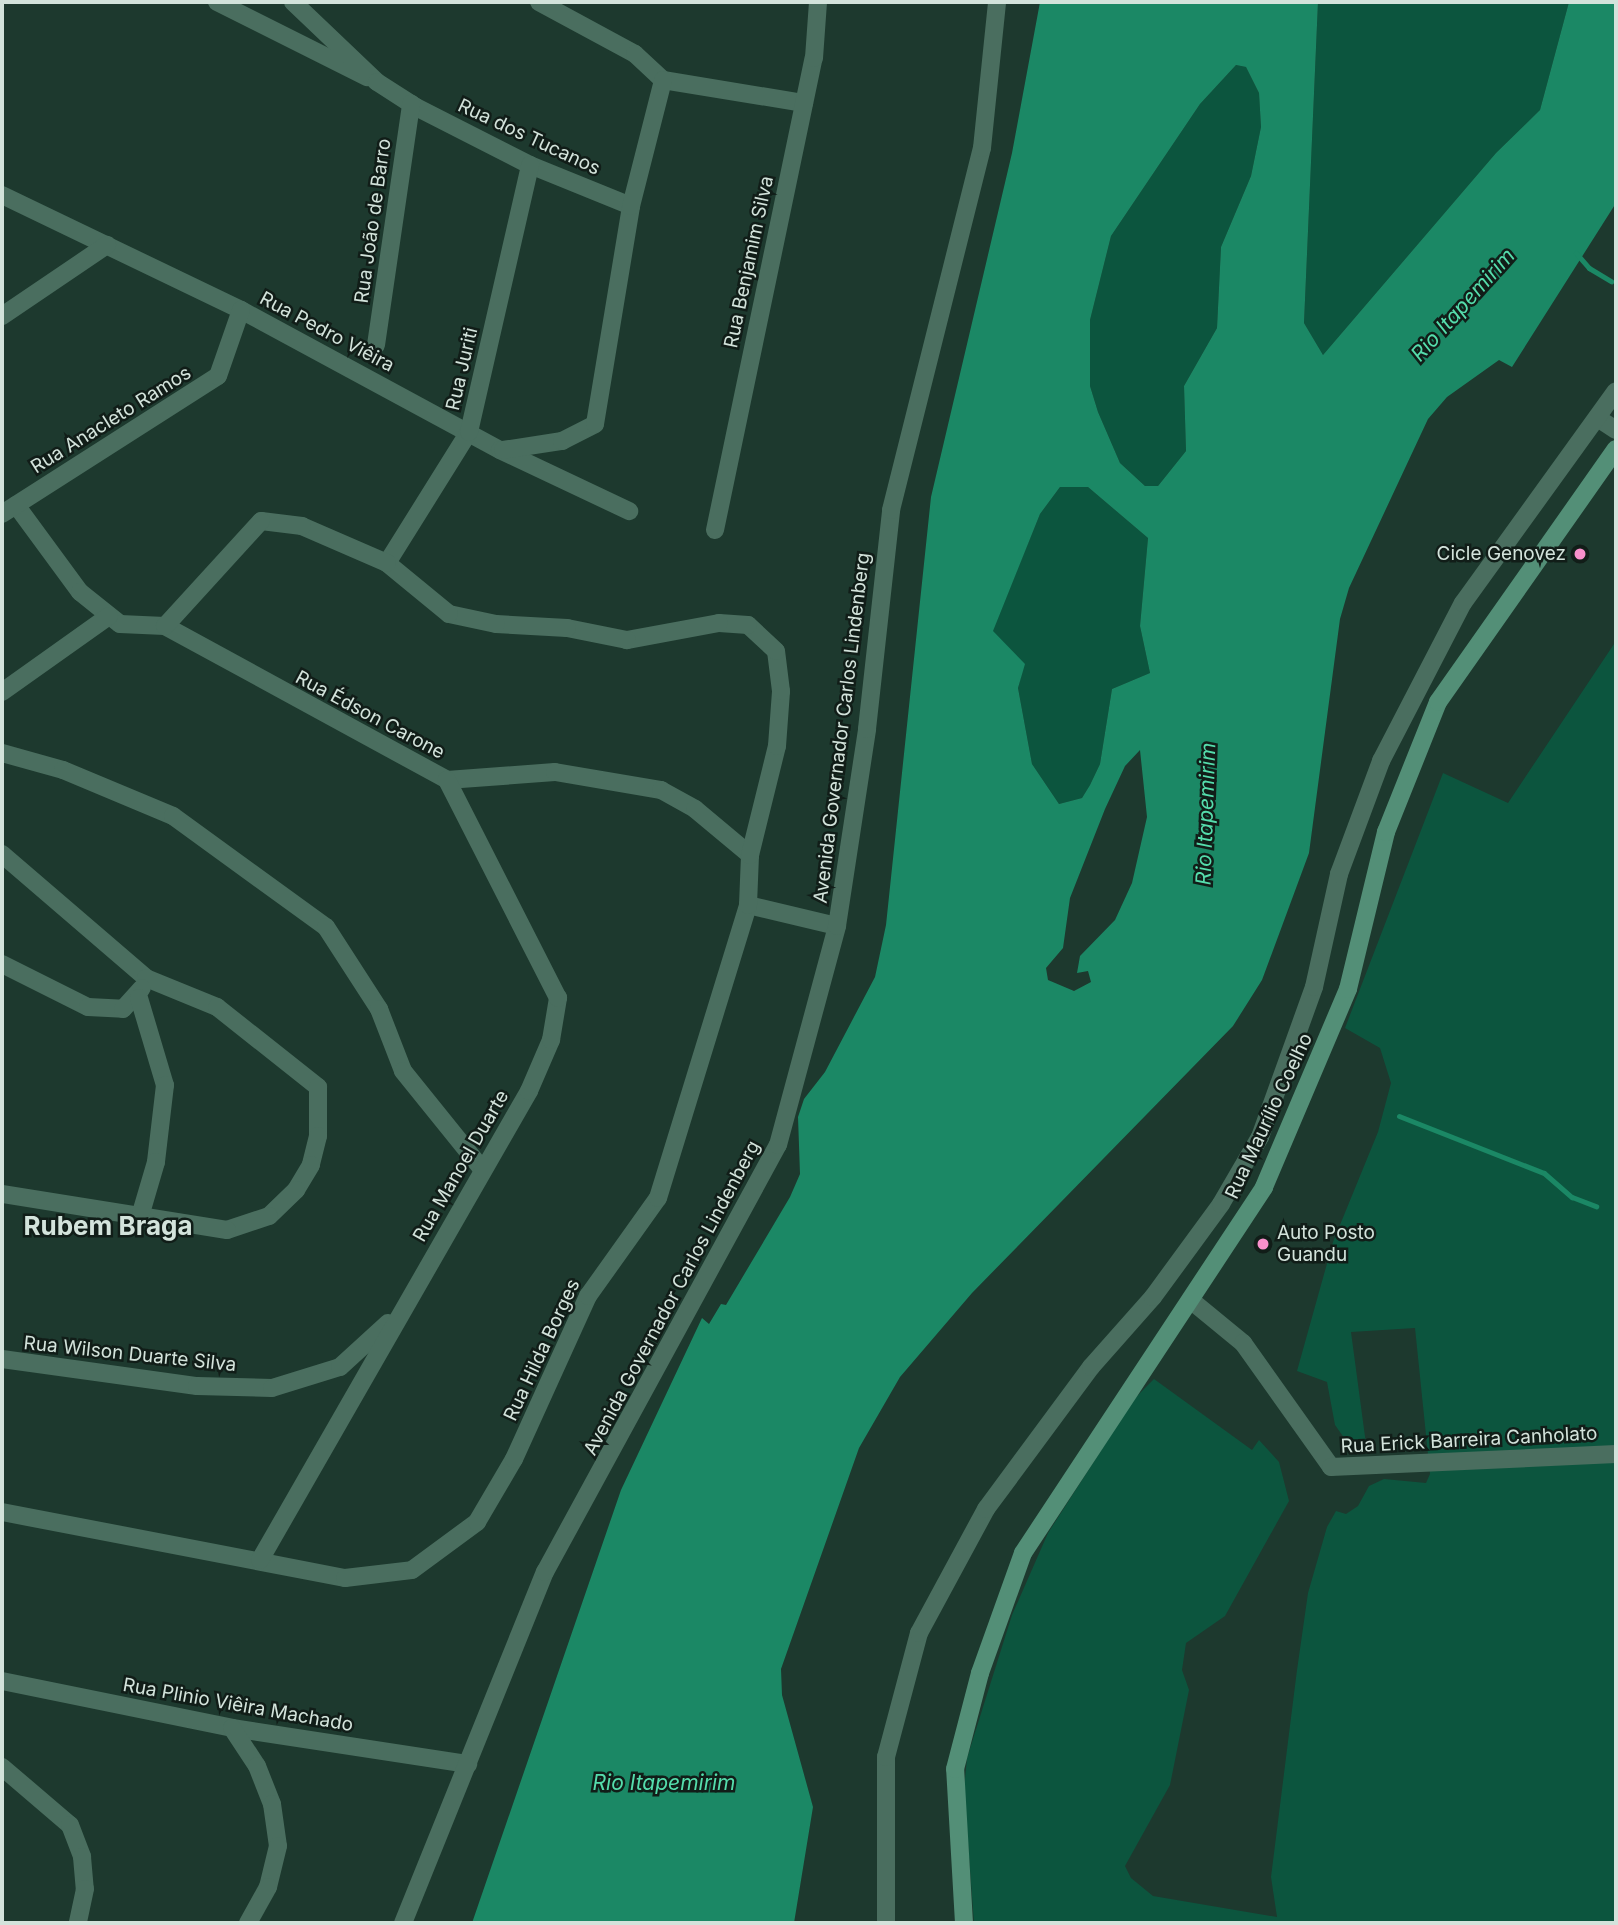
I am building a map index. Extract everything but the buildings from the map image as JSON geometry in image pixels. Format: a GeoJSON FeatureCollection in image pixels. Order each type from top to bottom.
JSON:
{"type":"FeatureCollection","features":[{"type":"Feature","properties":{"kind":"main road","name":"Rua Maurílio Coelho"},"geometry":{"type":"LineString","coordinates":[[964,1923],[955,1769],[1003,1607],[1023,1553],[1055,1498],[1193,1302],[1264,1187],[1303,1102],[1348,989],[1399,793],[1438,702],[1616,449]]}},
{"type":"Feature","properties":{"kind":"street"},"geometry":{"type":"LineString","coordinates":[[217,2],[377,82]]}},
{"type":"Feature","properties":{"kind":"street"},"geometry":{"type":"LineString","coordinates":[[293,2],[377,82]]}},
{"type":"Feature","properties":{"kind":"street"},"geometry":{"type":"LineString","coordinates":[[538,2],[635,54],[663,80],[804,103]]}},
{"type":"Feature","properties":{"kind":"street","name":"Rua Benjamim Silva"},"geometry":{"type":"LineString","coordinates":[[715,530],[804,103],[818,2]]}},
{"type":"Feature","properties":{"kind":"street","name":"Avenida Governador Carlos Lindenberg"},"geometry":{"type":"LineString","coordinates":[[402,1923],[545,1572],[778,1145],[837,926],[867,729],[891,510],[982,148],[997,2]]}},
{"type":"Feature","properties":{"kind":"street"},"geometry":{"type":"LineString","coordinates":[[500,450],[562,441],[595,424],[631,206],[663,80]]}},
{"type":"Feature","properties":{"kind":"street","name":"Rua dos Tucanos"},"geometry":{"type":"LineString","coordinates":[[377,82],[411,104],[530,165],[631,206]]}},
{"type":"Feature","properties":{"kind":"street","name":"Rua João de Barro"},"geometry":{"type":"LineString","coordinates":[[376,345],[411,104]]}},
{"type":"Feature","properties":{"kind":"street","name":"Rua Juriti"},"geometry":{"type":"LineString","coordinates":[[387,563],[469,432],[530,165]]}},
{"type":"Feature","properties":{"kind":"street","name":"Rua Pedro Viêira"},"geometry":{"type":"LineString","coordinates":[[2,195],[241,310],[500,450],[629,511]]}},
{"type":"Feature","properties":{"kind":"street"},"geometry":{"type":"LineString","coordinates":[[2,316],[107,245]]}},
{"type":"Feature","properties":{"kind":"street","name":"Rua Anacleto Ramos"},"geometry":{"type":"LineString","coordinates":[[9,509],[218,376],[241,310]]}},
{"type":"Feature","properties":{"kind":"street"},"geometry":{"type":"LineString","coordinates":[[886,1923],[886,1758],[919,1633],[986,1508],[1091,1367],[1153,1297],[1221,1204],[1260,1137],[1314,987],[1339,874],[1381,761],[1463,603],[1599,419],[1616,391]]}},
{"type":"Feature","properties":{"kind":"street"},"geometry":{"type":"LineString","coordinates":[[1599,419],[1616,430]]}},
{"type":"Feature","properties":{"kind":"street","name":"Rua Édson Carone"},"geometry":{"type":"LineString","coordinates":[[9,509],[80,592],[120,624],[165,626],[447,780],[555,772],[661,790],[695,809],[750,855]]}},
{"type":"Feature","properties":{"kind":"street","name":"Rua Hilda Borges"},"geometry":{"type":"LineString","coordinates":[[165,626],[261,522],[302,526],[387,563],[449,614],[496,624],[567,628],[627,640],[719,623],[748,625],[776,652],[781,691],[777,746],[750,855],[748,905],[658,1198],[588,1296],[514,1459],[477,1522],[412,1570],[345,1578],[260,1560]]}},
{"type":"Feature","properties":{"kind":"street"},"geometry":{"type":"LineString","coordinates":[[2,692],[109,615]]}},
{"type":"Feature","properties":{"kind":"street"},"geometry":{"type":"LineString","coordinates":[[2,753],[63,770],[173,816],[326,927],[379,1009],[403,1071],[482,1170]]}},
{"type":"Feature","properties":{"kind":"street","name":"Rua Manoel Duarte"},"geometry":{"type":"LineString","coordinates":[[260,1560],[533,1081],[551,1040],[558,998],[447,780]]}},
{"type":"Feature","properties":{"kind":"street"},"geometry":{"type":"LineString","coordinates":[[2,854],[146,978],[217,1007],[318,1087],[318,1136],[311,1165],[269,1216],[227,1230],[141,1213],[2,1194]]}},
{"type":"Feature","properties":{"kind":"street"},"geometry":{"type":"LineString","coordinates":[[748,905],[837,926]]}},
{"type":"Feature","properties":{"kind":"street"},"geometry":{"type":"LineString","coordinates":[[2,964],[88,1007],[123,1009],[139,998]]}},
{"type":"Feature","properties":{"kind":"street"},"geometry":{"type":"LineString","coordinates":[[141,1213],[156,1162],[165,1085],[139,998],[146,978]]}},
{"type":"Feature","properties":{"kind":"street","name":"Rua Erick Barreira Canholato"},"geometry":{"type":"LineString","coordinates":[[1193,1302],[1243,1343],[1331,1467],[1616,1454]]}},
{"type":"Feature","properties":{"kind":"street","name":"Rua Wilson Duarte Silva"},"geometry":{"type":"LineString","coordinates":[[2,1359],[197,1386],[272,1388],[340,1367],[399,1313]]}},
{"type":"Feature","properties":{"kind":"street"},"geometry":{"type":"LineString","coordinates":[[2,1512],[260,1560]]}},
{"type":"Feature","properties":{"kind":"street","name":"Rua Plinio Viêira Machado"},"geometry":{"type":"LineString","coordinates":[[2,1681],[232,1728],[468,1764]]}},
{"type":"Feature","properties":{"kind":"street"},"geometry":{"type":"LineString","coordinates":[[232,1728],[257,1766],[272,1804],[278,1846],[268,1887],[248,1923]]}},
{"type":"Feature","properties":{"kind":"street"},"geometry":{"type":"LineString","coordinates":[[2,1767],[70,1825],[84,1878],[78,1923]]}},
{"type":"Feature","properties":{"kind":"shaded area"},"geometry":{"type":"Polygon","coordinates":[[[1318,2],[1569,2],[1540,110],[1496,153],[1323,355],[1304,323],[1318,2]]]}},
{"type":"Feature","properties":{"kind":"shaded area"},"geometry":{"type":"Polygon","coordinates":[[[1236,65],[1246,67],[1259,93],[1261,127],[1251,176],[1221,247],[1217,328],[1184,386],[1186,451],[1158,486],[1145,486],[1120,463],[1098,412],[1090,386],[1090,320],[1111,236],[1200,104],[1236,65]]]}},
{"type":"Feature","properties":{"kind":"shaded area"},"geometry":{"type":"Polygon","coordinates":[[[1060,487],[1088,487],[1148,538],[1140,626],[1150,673],[1112,689],[1100,764],[1082,798],[1059,804],[1032,764],[1018,688],[1024,664],[992,631],[1040,514],[1060,487]]]}},
{"type":"Feature","properties":{"kind":"shaded area"},"geometry":{"type":"Polygon","coordinates":[[[1616,641],[1616,1923],[974,1923],[964,1789],[967,1758],[1012,1615],[1048,1533],[1134,1399],[1154,1379],[1252,1450],[1259,1440],[1279,1462],[1289,1501],[1225,1616],[1186,1643],[1182,1670],[1189,1690],[1170,1785],[1125,1866],[1131,1878],[1153,1896],[1277,1917],[1271,1877],[1297,1670],[1308,1593],[1327,1527],[1336,1511],[1346,1514],[1358,1506],[1369,1486],[1384,1479],[1426,1483],[1430,1474],[1415,1328],[1351,1332],[1366,1444],[1347,1442],[1335,1425],[1327,1382],[1297,1371],[1333,1242],[1378,1132],[1391,1083],[1380,1048],[1345,1028],[1443,773],[1508,803],[1616,641]]]}},
{"type":"Feature","properties":{"kind":"water","name":"Rio Itapemirim"},"geometry":{"type":"Polygon","coordinates":[[[1040,2],[1318,2],[1304,323],[1323,355],[1496,153],[1540,110],[1569,2],[1616,2],[1616,203],[1512,367],[1499,360],[1447,397],[1428,419],[1349,588],[1340,619],[1309,853],[1262,980],[1233,1026],[972,1293],[900,1377],[859,1448],[781,1669],[782,1695],[813,1807],[794,1923],[472,1923],[621,1490],[702,1318],[709,1324],[721,1304],[726,1305],[790,1197],[800,1174],[798,1117],[804,1099],[825,1072],[875,977],[886,925],[931,497],[1012,153],[1040,2]],[[1236,65],[1200,104],[1111,236],[1090,320],[1090,386],[1098,412],[1120,463],[1145,486],[1158,486],[1186,451],[1184,386],[1217,328],[1221,247],[1251,176],[1261,127],[1259,93],[1246,67],[1236,65]],[[1060,487],[1040,514],[993,631],[1025,664],[1018,688],[1032,764],[1059,804],[1082,798],[1100,764],[1112,689],[1150,673],[1140,626],[1148,538],[1088,487],[1060,487]],[[1140,750],[1125,766],[1070,898],[1063,948],[1046,968],[1048,980],[1074,991],[1091,982],[1088,971],[1077,973],[1080,956],[1115,920],[1132,883],[1147,817],[1140,750]]]}},
{"type":"Feature","properties":{"kind":"waterway"},"geometry":{"type":"LineString","coordinates":[[1576,253],[1589,268],[1611,281]]}},
{"type":"Feature","properties":{"kind":"waterway"},"geometry":{"type":"LineString","coordinates":[[1399,1116],[1544,1173],[1572,1197],[1596,1206]]}},
{"type":"Feature","properties":{"kind":"place","name":"Cicle Genovez"},"geometry":{"type":"Point","coordinates":[1580,554]}},
{"type":"Feature","properties":{"kind":"place","name":"Auto Posto Guandu"},"geometry":{"type":"Point","coordinates":[1263,1244]}},
{"type":"Feature","properties":{"kind":"district","name":"Rubem Braga"},"geometry":{"type":"Point","coordinates":[108,1226]}}]}
